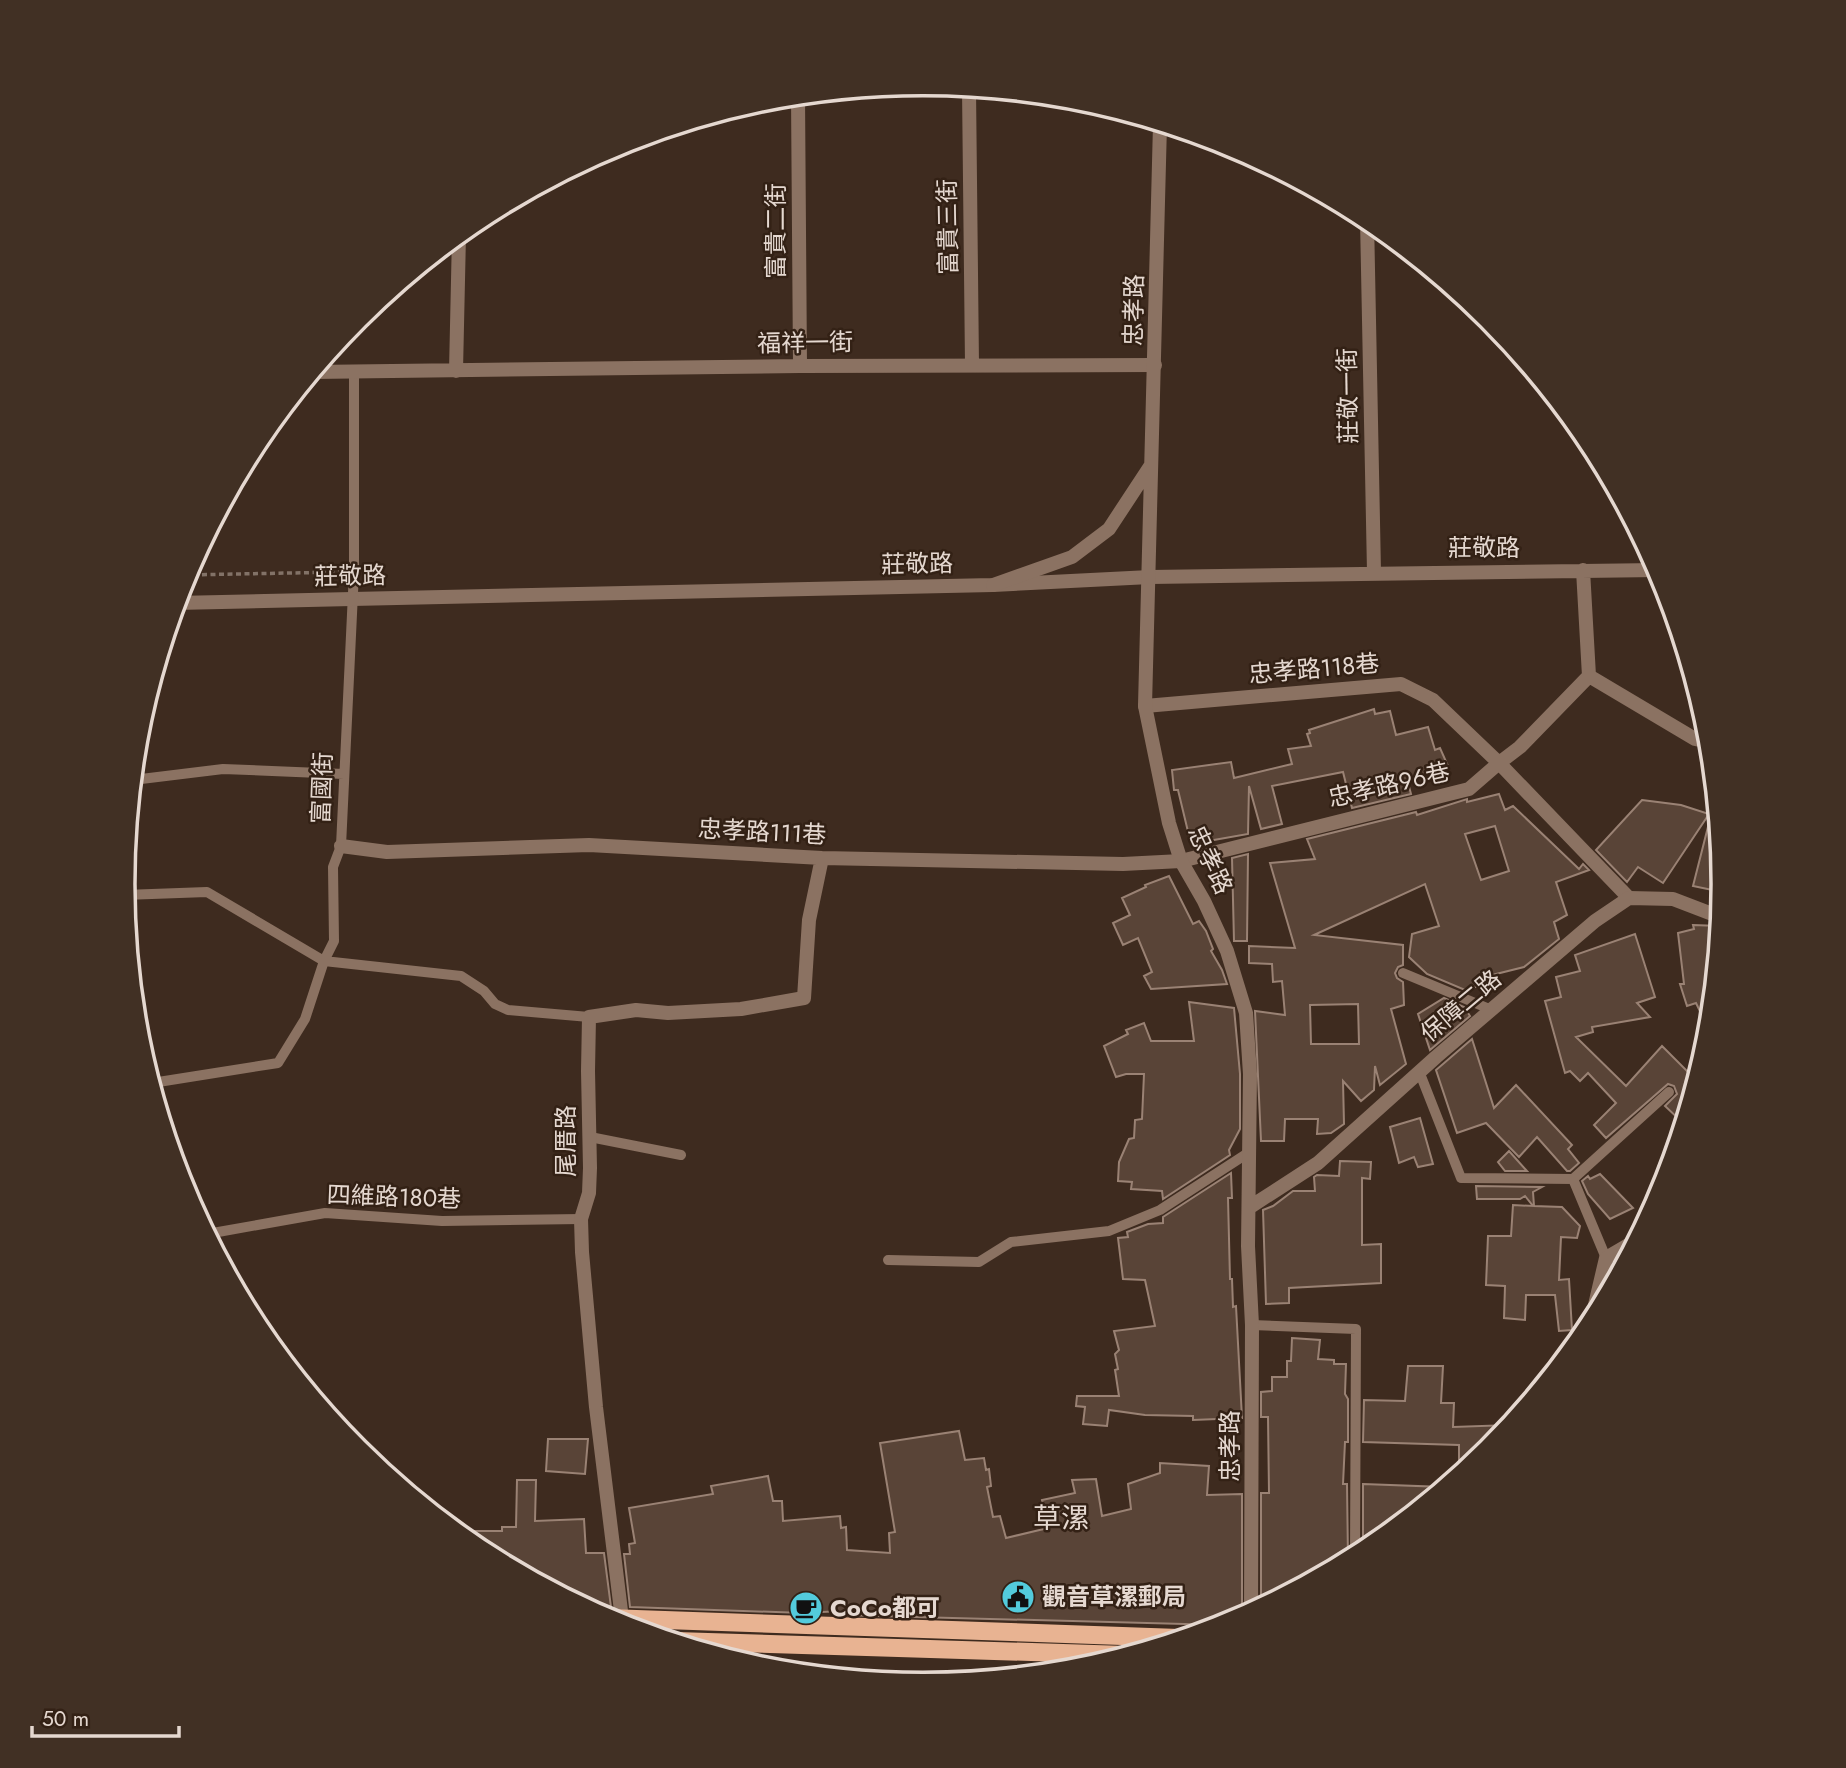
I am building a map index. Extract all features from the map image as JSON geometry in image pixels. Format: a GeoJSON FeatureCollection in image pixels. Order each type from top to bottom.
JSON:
{"type":"FeatureCollection","features":[{"type":"Feature","properties":{"kind":"main road"},"geometry":{"type":"LineString","coordinates":[[651,1623],[1152,1637]]}},
{"type":"Feature","properties":{"kind":"main road"},"geometry":{"type":"LineString","coordinates":[[709,1642],[1090,1654]]}},
{"type":"Feature","properties":{"kind":"street","name":"富貴三街"},"geometry":{"type":"LineString","coordinates":[[969,98],[972,365]]}},
{"type":"Feature","properties":{"kind":"street","name":"富貴二街"},"geometry":{"type":"LineString","coordinates":[[798,106],[800,366]]}},
{"type":"Feature","properties":{"kind":"street","name":"忠孝路"},"geometry":{"type":"LineString","coordinates":[[1160,133],[1145,706],[1166,810],[1181,861],[1204,901],[1227,951],[1246,1013],[1250,1074],[1248,1246],[1252,1325],[1251,1600]]}},
{"type":"Feature","properties":{"kind":"street","name":"莊敬一街"},"geometry":{"type":"LineString","coordinates":[[1367,233],[1374,572]]}},
{"type":"Feature","properties":{"kind":"street"},"geometry":{"type":"LineString","coordinates":[[456,371],[459,248]]}},
{"type":"Feature","properties":{"kind":"street","name":"福祥一街"},"geometry":{"type":"LineString","coordinates":[[325,372],[1155,365]]}},
{"type":"Feature","properties":{"kind":"street"},"geometry":{"type":"LineString","coordinates":[[993,585],[1072,557],[1109,529],[1152,464]]}},
{"type":"Feature","properties":{"kind":"street"},"geometry":{"type":"LineString","coordinates":[[1583,570],[1589,676],[1697,740]]}},
{"type":"Feature","properties":{"kind":"street","name":"莊敬路"},"geometry":{"type":"LineString","coordinates":[[188,603],[993,585],[1150,577],[1645,570]]}},
{"type":"Feature","properties":{"kind":"street","name":"忠孝路96巷"},"geometry":{"type":"LineString","coordinates":[[1181,861],[1469,789],[1520,747],[1589,676]]}},
{"type":"Feature","properties":{"kind":"street","name":"忠孝路118巷"},"geometry":{"type":"LineString","coordinates":[[1145,706],[1401,684],[1433,700],[1499,764]]}},
{"type":"Feature","properties":{"kind":"street"},"geometry":{"type":"LineString","coordinates":[[1499,764],[1629,898],[1672,900],[1710,913]]}},
{"type":"Feature","properties":{"kind":"street","name":"忠孝路111巷"},"geometry":{"type":"LineString","coordinates":[[341,846],[387,852],[589,845],[822,858],[1123,864],[1181,861]]}},
{"type":"Feature","properties":{"kind":"street"},"geometry":{"type":"LineString","coordinates":[[589,1017],[636,1010],[668,1013],[741,1009],[804,998],[809,920],[822,858]]}},
{"type":"Feature","properties":{"kind":"street","name":"保障二路"},"geometry":{"type":"LineString","coordinates":[[1250,1207],[1318,1163],[1595,921],[1629,898]]}},
{"type":"Feature","properties":{"kind":"street","name":"尾厝路"},"geometry":{"type":"LineString","coordinates":[[589,1017],[589,1193],[581,1219],[596,1408],[620,1611]]}},
{"type":"Feature","properties":{"kind":"street"},"geometry":{"type":"LineString","coordinates":[[1599,1288],[1606,1258],[1620,1250]]}},
{"type":"Feature","properties":{"kind":"lane","name":"富國街"},"geometry":{"type":"LineString","coordinates":[[160,1082],[278,1063],[305,1019],[324,961],[334,941],[333,867],[341,846],[354,572],[354,371]]}},
{"type":"Feature","properties":{"kind":"lane"},"geometry":{"type":"LineString","coordinates":[[142,779],[223,769],[344,774]]}},
{"type":"Feature","properties":{"kind":"lane"},"geometry":{"type":"LineString","coordinates":[[135,895],[207,892],[324,961],[461,976],[484,991],[495,1004],[508,1010],[589,1017]]}},
{"type":"Feature","properties":{"kind":"lane"},"geometry":{"type":"LineString","coordinates":[[1403,973],[1492,1010]]}},
{"type":"Feature","properties":{"kind":"lane"},"geometry":{"type":"LineString","coordinates":[[1419,1072],[1461,1178],[1573,1179],[1669,1091]]}},
{"type":"Feature","properties":{"kind":"lane"},"geometry":{"type":"LineString","coordinates":[[590,1137],[681,1155]]}},
{"type":"Feature","properties":{"kind":"lane"},"geometry":{"type":"LineString","coordinates":[[888,1260],[979,1262],[1011,1242],[1109,1231],[1160,1210],[1248,1153]]}},
{"type":"Feature","properties":{"kind":"lane"},"geometry":{"type":"LineString","coordinates":[[1573,1179],[1606,1258]]}},
{"type":"Feature","properties":{"kind":"lane","name":"四維路180巷"},"geometry":{"type":"LineString","coordinates":[[216,1232],[325,1213],[442,1221],[581,1219]]}},
{"type":"Feature","properties":{"kind":"lane"},"geometry":{"type":"LineString","coordinates":[[1252,1325],[1356,1329],[1355,1543]]}},
{"type":"Feature","properties":{"kind":"path"},"geometry":{"type":"LineString","coordinates":[[199,575],[354,572]]}},
{"type":"Feature","properties":{"kind":"building"},"geometry":{"type":"Polygon","coordinates":[[[1374,709],[1375,714],[1390,711],[1396,735],[1428,727],[1435,750],[1440,748],[1448,766],[1407,779],[1411,794],[1352,808],[1343,772],[1272,786],[1282,824],[1261,829],[1249,786],[1248,834],[1191,844],[1178,790],[1174,790],[1172,770],[1231,762],[1234,778],[1292,764],[1288,749],[1311,746],[1307,734],[1310,733],[1309,730],[1374,709]]]}},
{"type":"Feature","properties":{"kind":"building"},"geometry":{"type":"Polygon","coordinates":[[[1499,794],[1505,810],[1513,806],[1579,869],[1583,864],[1589,870],[1556,882],[1567,915],[1554,922],[1559,939],[1524,967],[1484,977],[1486,984],[1465,990],[1427,974],[1409,957],[1412,934],[1439,926],[1425,884],[1314,935],[1403,945],[1403,965],[1398,967],[1395,973],[1403,982],[1404,1005],[1391,1009],[1406,1064],[1380,1085],[1375,1066],[1374,1090],[1361,1101],[1343,1081],[1344,1124],[1331,1133],[1317,1134],[1318,1119],[1285,1119],[1284,1141],[1261,1141],[1255,1011],[1285,1015],[1282,981],[1273,982],[1272,964],[1249,963],[1249,946],[1295,948],[1270,863],[1315,859],[1307,839],[1416,812],[1417,815],[1467,799],[1467,802],[1499,794]],[[1495,826],[1465,834],[1481,880],[1509,871],[1495,826]],[[1358,1004],[1310,1005],[1311,1044],[1359,1044],[1358,1004]]]}},
{"type":"Feature","properties":{"kind":"building"},"geometry":{"type":"Polygon","coordinates":[[[1642,800],[1681,805],[1707,813],[1663,883],[1638,867],[1627,882],[1596,850],[1642,800]]]}},
{"type":"Feature","properties":{"kind":"building"},"geometry":{"type":"Polygon","coordinates":[[[1708,825],[1711,890],[1693,886],[1708,825]]]}},
{"type":"Feature","properties":{"kind":"building"},"geometry":{"type":"Polygon","coordinates":[[[1248,854],[1247,941],[1234,941],[1232,858],[1248,854]]]}},
{"type":"Feature","properties":{"kind":"building"},"geometry":{"type":"Polygon","coordinates":[[[1169,876],[1193,924],[1199,921],[1206,931],[1213,949],[1211,951],[1227,984],[1151,989],[1144,976],[1152,972],[1138,938],[1123,945],[1113,923],[1130,915],[1122,898],[1169,876]]]}},
{"type":"Feature","properties":{"kind":"building"},"geometry":{"type":"Polygon","coordinates":[[[1693,925],[1709,926],[1700,1012],[1696,1003],[1687,1006],[1680,984],[1684,984],[1678,933],[1694,929],[1693,925]]]}},
{"type":"Feature","properties":{"kind":"building"},"geometry":{"type":"Polygon","coordinates":[[[1635,934],[1655,997],[1637,1003],[1650,1017],[1592,1027],[1593,1032],[1576,1037],[1626,1086],[1662,1046],[1688,1072],[1675,1116],[1665,1106],[1677,1094],[1674,1086],[1668,1084],[1606,1138],[1594,1125],[1616,1103],[1588,1073],[1580,1081],[1570,1071],[1565,1073],[1545,1001],[1561,997],[1556,977],[1580,971],[1575,955],[1635,934]]]}},
{"type":"Feature","properties":{"kind":"building"},"geometry":{"type":"Polygon","coordinates":[[[1444,998],[1464,1007],[1470,1016],[1430,1050],[1418,1014],[1444,998]]]}},
{"type":"Feature","properties":{"kind":"building"},"geometry":{"type":"Polygon","coordinates":[[[1189,1002],[1234,1008],[1240,1074],[1240,1129],[1229,1150],[1230,1155],[1163,1199],[1162,1191],[1131,1189],[1132,1182],[1118,1181],[1119,1162],[1129,1139],[1134,1138],[1135,1120],[1142,1119],[1144,1074],[1116,1077],[1104,1046],[1128,1034],[1126,1030],[1144,1023],[1151,1041],[1194,1041],[1189,1002]]]}},
{"type":"Feature","properties":{"kind":"building"},"geometry":{"type":"Polygon","coordinates":[[[1472,1039],[1494,1108],[1516,1085],[1572,1145],[1568,1149],[1579,1163],[1570,1171],[1567,1171],[1537,1137],[1519,1157],[1486,1123],[1457,1133],[1436,1070],[1472,1039]]]}},
{"type":"Feature","properties":{"kind":"building"},"geometry":{"type":"Polygon","coordinates":[[[1420,1118],[1433,1164],[1418,1167],[1414,1157],[1399,1163],[1390,1127],[1420,1118]]]}},
{"type":"Feature","properties":{"kind":"building"},"geometry":{"type":"Polygon","coordinates":[[[1509,1151],[1527,1171],[1505,1171],[1498,1162],[1509,1151]]]}},
{"type":"Feature","properties":{"kind":"building"},"geometry":{"type":"Polygon","coordinates":[[[1340,1161],[1371,1162],[1370,1179],[1362,1178],[1362,1245],[1381,1244],[1381,1283],[1289,1288],[1289,1303],[1266,1304],[1263,1210],[1293,1191],[1315,1191],[1314,1177],[1317,1175],[1339,1176],[1340,1161]]]}},
{"type":"Feature","properties":{"kind":"building"},"geometry":{"type":"Polygon","coordinates":[[[1231,1173],[1232,1198],[1228,1198],[1230,1279],[1233,1307],[1236,1306],[1242,1418],[1193,1420],[1193,1416],[1145,1415],[1109,1410],[1107,1426],[1083,1424],[1085,1407],[1076,1406],[1077,1396],[1119,1396],[1115,1354],[1119,1350],[1114,1331],[1155,1326],[1145,1280],[1123,1279],[1118,1238],[1128,1237],[1127,1232],[1148,1224],[1163,1223],[1163,1217],[1231,1173]]]}},
{"type":"Feature","properties":{"kind":"building"},"geometry":{"type":"Polygon","coordinates":[[[1600,1174],[1633,1208],[1610,1219],[1588,1194],[1582,1181],[1588,1176],[1590,1179],[1600,1174]]]}},
{"type":"Feature","properties":{"kind":"building"},"geometry":{"type":"Polygon","coordinates":[[[1476,1186],[1542,1187],[1533,1192],[1534,1206],[1562,1207],[1580,1226],[1577,1238],[1561,1237],[1559,1280],[1569,1279],[1572,1330],[1559,1331],[1555,1295],[1526,1295],[1525,1320],[1504,1318],[1505,1286],[1486,1285],[1488,1236],[1511,1236],[1513,1205],[1533,1206],[1525,1196],[1520,1199],[1477,1199],[1476,1186]]]}},
{"type":"Feature","properties":{"kind":"building"},"geometry":{"type":"Polygon","coordinates":[[[1292,1338],[1320,1340],[1318,1359],[1334,1360],[1334,1364],[1346,1364],[1348,1442],[1345,1442],[1343,1484],[1347,1484],[1348,1547],[1261,1595],[1261,1493],[1269,1493],[1268,1417],[1261,1417],[1261,1392],[1272,1391],[1272,1377],[1287,1377],[1287,1361],[1291,1361],[1292,1338]]]}},
{"type":"Feature","properties":{"kind":"building"},"geometry":{"type":"Polygon","coordinates":[[[1408,1366],[1443,1366],[1441,1403],[1454,1403],[1453,1427],[1494,1426],[1459,1460],[1459,1445],[1363,1442],[1364,1400],[1405,1401],[1408,1366]]]}},
{"type":"Feature","properties":{"kind":"building"},"geometry":{"type":"Polygon","coordinates":[[[959,1431],[965,1460],[984,1458],[986,1470],[989,1469],[991,1486],[987,1487],[993,1517],[1000,1516],[1006,1538],[1048,1528],[1042,1500],[1075,1493],[1072,1480],[1096,1479],[1102,1516],[1131,1509],[1128,1484],[1160,1473],[1160,1463],[1209,1466],[1207,1495],[1242,1494],[1242,1604],[1191,1624],[841,1615],[841,1611],[803,1613],[630,1607],[624,1554],[630,1554],[629,1544],[635,1543],[629,1508],[713,1494],[711,1486],[768,1476],[773,1501],[782,1501],[783,1521],[840,1516],[841,1528],[846,1527],[847,1550],[890,1553],[889,1533],[895,1532],[880,1443],[959,1431]]]}},
{"type":"Feature","properties":{"kind":"building"},"geometry":{"type":"Polygon","coordinates":[[[548,1439],[588,1439],[585,1474],[546,1471],[548,1439]]]}},
{"type":"Feature","properties":{"kind":"building"},"geometry":{"type":"Polygon","coordinates":[[[517,1480],[536,1480],[535,1521],[584,1519],[586,1553],[604,1553],[611,1607],[529,1566],[474,1531],[502,1531],[502,1527],[516,1527],[517,1480]]]}},
{"type":"Feature","properties":{"kind":"building"},"geometry":{"type":"Polygon","coordinates":[[[1363,1484],[1430,1486],[1403,1509],[1363,1538],[1363,1484]]]}},
{"type":"Feature","properties":{"kind":"place","name":"觀音草漯郵局"},"geometry":{"type":"Point","coordinates":[1018,1597]}},
{"type":"Feature","properties":{"kind":"place","name":"CoCo都可"},"geometry":{"type":"Point","coordinates":[806,1608]}},
{"type":"Feature","properties":{"kind":"district","name":"草漯"},"geometry":{"type":"Point","coordinates":[1061,1518]}}]}
